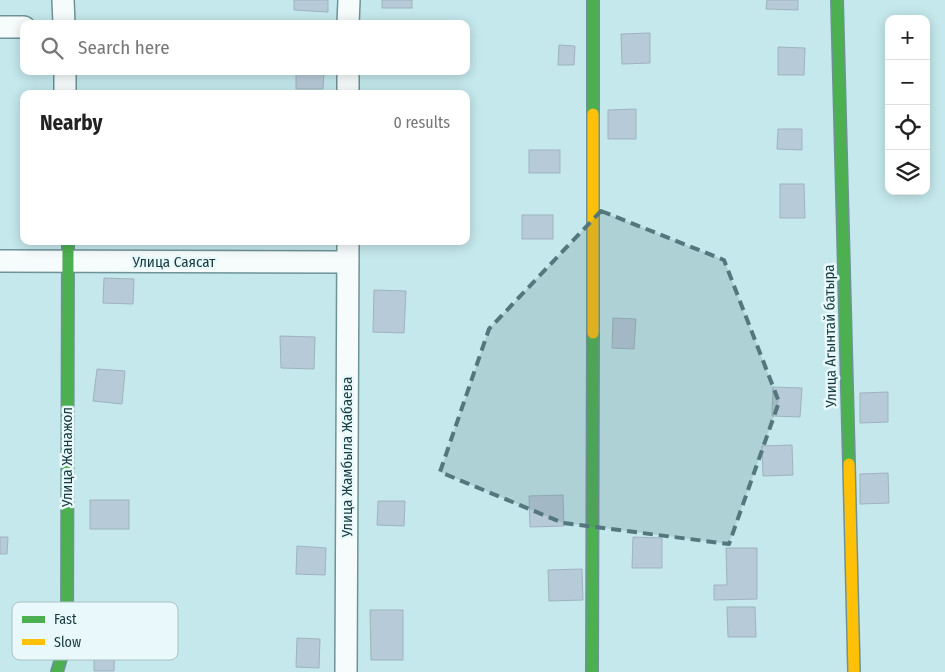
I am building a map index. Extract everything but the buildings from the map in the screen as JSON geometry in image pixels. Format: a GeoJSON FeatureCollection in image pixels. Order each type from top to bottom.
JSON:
{"type":"FeatureCollection","features":[{"type":"Feature","properties":{"kind":"street"},"geometry":{"type":"LineString","coordinates":[[64,0],[64,20]]}},
{"type":"Feature","properties":{"kind":"street"},"geometry":{"type":"LineString","coordinates":[[348,0],[348,20]]}},
{"type":"Feature","properties":{"kind":"street"},"geometry":{"type":"LineString","coordinates":[[592,672],[593,0]]}},
{"type":"Feature","properties":{"kind":"street","name":"Улица Агынтай батыра"},"geometry":{"type":"LineString","coordinates":[[837,0],[854,672]]}},
{"type":"Feature","properties":{"kind":"street"},"geometry":{"type":"LineString","coordinates":[[0,27],[20,27]]}},
{"type":"Feature","properties":{"kind":"street"},"geometry":{"type":"LineString","coordinates":[[65,75],[65,90]]}},
{"type":"Feature","properties":{"kind":"street"},"geometry":{"type":"LineString","coordinates":[[348,75],[348,90]]}},
{"type":"Feature","properties":{"kind":"street","name":"Улица Жамбыла Жабаева"},"geometry":{"type":"LineString","coordinates":[[346,672],[348,245]]}},
{"type":"Feature","properties":{"kind":"street","name":"Улица Саясат"},"geometry":{"type":"LineString","coordinates":[[0,261],[68,251],[347,262]]}},
{"type":"Feature","properties":{"kind":"street","name":"Улица Жанажол"},"geometry":{"type":"LineString","coordinates":[[67,602],[68,251]]}},
{"type":"Feature","properties":{"kind":"street","name":"Улица Жанажол"},"geometry":{"type":"LineString","coordinates":[[57,672],[61,660]]}},
{"type":"Feature","properties":{"kind":"highlighted area"},"geometry":{"type":"Polygon","coordinates":[[[601,211],[724,260],[779,402],[729,544],[563,523],[440,472],[489,329],[601,211]]]}},
{"type":"Feature","properties":{"kind":"traffic: fast"},"geometry":{"type":"LineString","coordinates":[[593,0],[593,114]]}},
{"type":"Feature","properties":{"kind":"traffic: fast"},"geometry":{"type":"LineString","coordinates":[[837,0],[849,464]]}},
{"type":"Feature","properties":{"kind":"traffic: fast"},"geometry":{"type":"LineString","coordinates":[[67,602],[68,245]]}},
{"type":"Feature","properties":{"kind":"traffic: fast"},"geometry":{"type":"LineString","coordinates":[[592,672],[593,333]]}},
{"type":"Feature","properties":{"kind":"traffic: fast"},"geometry":{"type":"LineString","coordinates":[[57,672],[61,660]]}},
{"type":"Feature","properties":{"kind":"traffic: slow"},"geometry":{"type":"LineString","coordinates":[[593,114],[593,333]]}},
{"type":"Feature","properties":{"kind":"traffic: slow"},"geometry":{"type":"LineString","coordinates":[[849,464],[854,672]]}}]}
